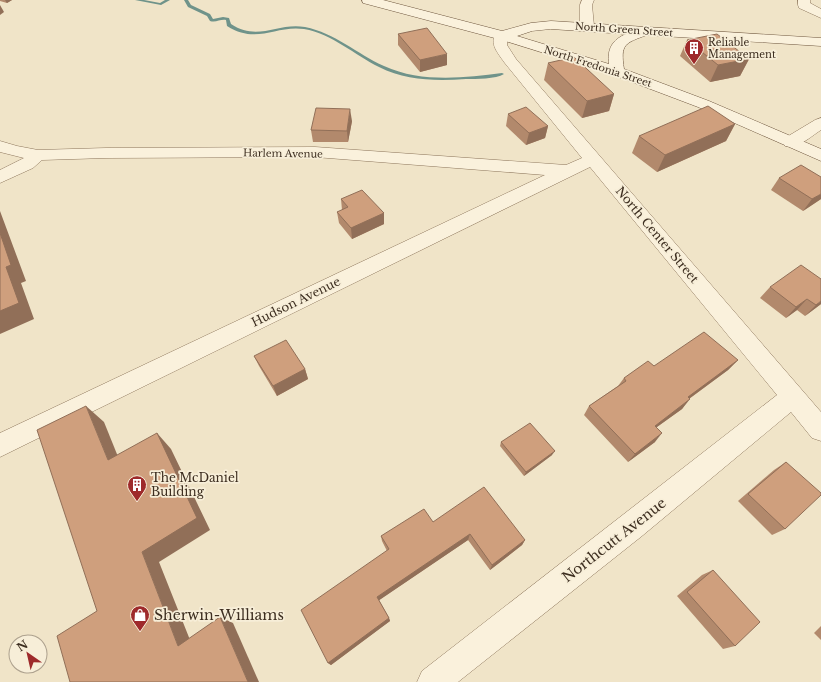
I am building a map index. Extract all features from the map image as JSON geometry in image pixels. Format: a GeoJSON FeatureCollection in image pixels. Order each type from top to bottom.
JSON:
{"type":"FeatureCollection","features":[{"type":"Feature","properties":{"kind":"street","name":"North Fredonia Street"},"geometry":{"type":"LineString","coordinates":[[368,0],[387,2],[617,71],[717,109],[821,156]]}},
{"type":"Feature","properties":{"kind":"street"},"geometry":{"type":"LineString","coordinates":[[587,26],[586,5],[588,0]]}},
{"type":"Feature","properties":{"kind":"street"},"geometry":{"type":"LineString","coordinates":[[804,0],[804,5],[821,14]]}},
{"type":"Feature","properties":{"kind":"street","name":"North Green Street"},"geometry":{"type":"LineString","coordinates":[[501,36],[540,25],[587,26],[821,42]]}},
{"type":"Feature","properties":{"kind":"street"},"geometry":{"type":"LineString","coordinates":[[617,71],[614,54],[619,44],[629,38],[649,30]]}},
{"type":"Feature","properties":{"kind":"street","name":"North Center Street"},"geometry":{"type":"LineString","coordinates":[[501,36],[500,45],[506,55],[821,430]]}},
{"type":"Feature","properties":{"kind":"street"},"geometry":{"type":"LineString","coordinates":[[792,142],[821,123]]}},
{"type":"Feature","properties":{"kind":"street","name":"Harlem Avenue"},"geometry":{"type":"LineString","coordinates":[[0,146],[14,151],[38,155],[106,153],[315,152],[567,171]]}},
{"type":"Feature","properties":{"kind":"street"},"geometry":{"type":"LineString","coordinates":[[0,176],[27,164],[38,155]]}},
{"type":"Feature","properties":{"kind":"street","name":"Hudson Avenue"},"geometry":{"type":"LineString","coordinates":[[0,445],[593,159]]}},
{"type":"Feature","properties":{"kind":"street","name":"Northcutt Avenue"},"geometry":{"type":"LineString","coordinates":[[433,682],[632,526],[793,397]]}},
{"type":"Feature","properties":{"kind":"building"},"geometry":{"type":"Polygon","coordinates":[[[427,28],[447,54],[420,60],[398,34],[427,28]]]}},
{"type":"Feature","properties":{"kind":"building"},"geometry":{"type":"Polygon","coordinates":[[[717,34],[749,59],[718,65],[687,40],[717,34]]]}},
{"type":"Feature","properties":{"kind":"building"},"geometry":{"type":"Polygon","coordinates":[[[574,57],[614,94],[587,101],[548,63],[574,57]]]}},
{"type":"Feature","properties":{"kind":"building"},"geometry":{"type":"Polygon","coordinates":[[[708,106],[735,124],[665,155],[639,136],[708,106]]]}},
{"type":"Feature","properties":{"kind":"building"},"geometry":{"type":"Polygon","coordinates":[[[526,107],[548,126],[529,133],[508,114],[526,107]]]}},
{"type":"Feature","properties":{"kind":"building"},"geometry":{"type":"Polygon","coordinates":[[[316,108],[350,109],[347,131],[311,130],[316,108]]]}},
{"type":"Feature","properties":{"kind":"building"},"geometry":{"type":"Polygon","coordinates":[[[801,165],[821,177],[821,194],[812,199],[779,178],[801,165]]]}},
{"type":"Feature","properties":{"kind":"building"},"geometry":{"type":"Polygon","coordinates":[[[362,190],[384,213],[351,228],[337,212],[348,207],[341,199],[362,190]]]}},
{"type":"Feature","properties":{"kind":"building"},"geometry":{"type":"Polygon","coordinates":[[[0,233],[11,265],[6,267],[19,303],[0,311],[0,233]]]}},
{"type":"Feature","properties":{"kind":"building"},"geometry":{"type":"Polygon","coordinates":[[[801,265],[821,279],[821,301],[816,305],[807,299],[796,307],[770,287],[801,265]]]}},
{"type":"Feature","properties":{"kind":"building"},"geometry":{"type":"Polygon","coordinates":[[[704,332],[738,360],[688,397],[690,399],[655,426],[662,433],[635,454],[589,406],[626,381],[624,378],[648,361],[654,366],[704,332]]]}},
{"type":"Feature","properties":{"kind":"building"},"geometry":{"type":"Polygon","coordinates":[[[286,340],[305,369],[273,386],[254,356],[286,340]]]}},
{"type":"Feature","properties":{"kind":"building"},"geometry":{"type":"Polygon","coordinates":[[[86,406],[108,460],[157,433],[197,518],[142,552],[178,646],[220,617],[248,682],[70,682],[57,636],[97,611],[37,430],[86,406]]]}},
{"type":"Feature","properties":{"kind":"building"},"geometry":{"type":"Polygon","coordinates":[[[530,423],[555,451],[526,472],[501,442],[530,423]]]}},
{"type":"Feature","properties":{"kind":"building"},"geometry":{"type":"Polygon","coordinates":[[[786,462],[821,493],[821,495],[785,529],[748,494],[786,462]]]}},
{"type":"Feature","properties":{"kind":"building"},"geometry":{"type":"Polygon","coordinates":[[[484,487],[525,540],[492,565],[470,534],[377,597],[389,618],[328,663],[301,610],[389,549],[381,536],[424,509],[433,522],[484,487]]]}},
{"type":"Feature","properties":{"kind":"building"},"geometry":{"type":"Polygon","coordinates":[[[713,570],[760,622],[735,646],[687,592],[713,570]]]}},
{"type":"Feature","properties":{"kind":"waterway"},"geometry":{"type":"LineString","coordinates":[[137,0],[161,4],[168,0]]}},
{"type":"Feature","properties":{"kind":"waterway"},"geometry":{"type":"LineString","coordinates":[[186,0],[189,6],[209,15],[211,20],[214,21],[223,18],[228,19],[229,25],[246,33],[255,34],[293,28],[313,30],[343,44],[382,67],[410,76],[441,79],[502,74]]}},
{"type":"Feature","properties":{"kind":"place","name":"Reliable Management"},"geometry":{"type":"Point","coordinates":[694,65]}},
{"type":"Feature","properties":{"kind":"place","name":"The McDaniel Building"},"geometry":{"type":"Point","coordinates":[137,502]}},
{"type":"Feature","properties":{"kind":"place","name":"Sherwin-Williams"},"geometry":{"type":"Point","coordinates":[140,632]}}]}
